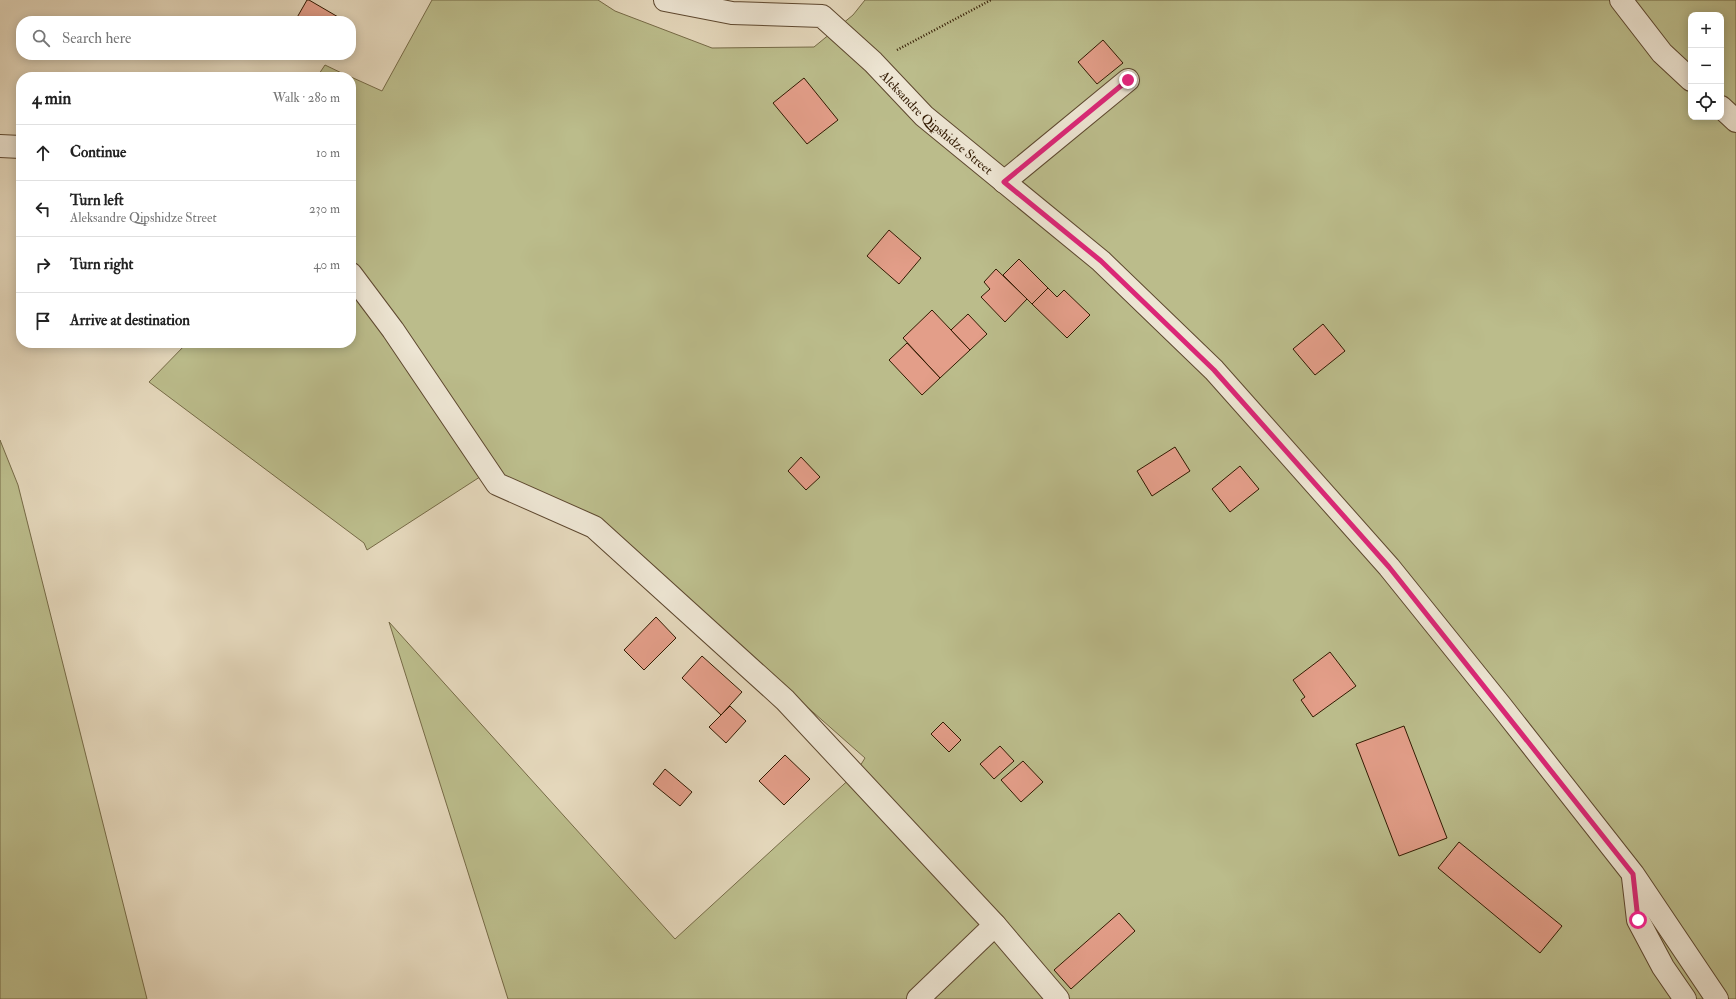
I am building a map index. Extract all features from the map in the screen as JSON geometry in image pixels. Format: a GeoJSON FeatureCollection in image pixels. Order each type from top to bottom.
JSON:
{"type":"FeatureCollection","features":[{"type":"Feature","properties":{"kind":"street","name":"Aleksandre Qipshidze Street"},"geometry":{"type":"LineString","coordinates":[[666,0],[732,13],[822,16],[873,62],[924,116],[1101,261],[1214,370],[1389,567],[1633,874],[1717,999]]}},
{"type":"Feature","properties":{"kind":"street"},"geometry":{"type":"LineString","coordinates":[[1621,0],[1662,52],[1688,77]]}},
{"type":"Feature","properties":{"kind":"street"},"geometry":{"type":"LineString","coordinates":[[1004,182],[1128,80]]}},
{"type":"Feature","properties":{"kind":"street"},"geometry":{"type":"LineString","coordinates":[[1724,110],[1736,121]]}},
{"type":"Feature","properties":{"kind":"street"},"geometry":{"type":"LineString","coordinates":[[0,146],[16,147]]}},
{"type":"Feature","properties":{"kind":"street"},"geometry":{"type":"LineString","coordinates":[[356,281],[393,330],[497,484],[594,527],[785,700],[995,925],[1058,999]]}},
{"type":"Feature","properties":{"kind":"street"},"geometry":{"type":"LineString","coordinates":[[1633,874],[1638,920],[1663,967],[1684,999]]}},
{"type":"Feature","properties":{"kind":"street"},"geometry":{"type":"LineString","coordinates":[[918,999],[995,925]]}},
{"type":"Feature","properties":{"kind":"path"},"geometry":{"type":"LineString","coordinates":[[873,62],[991,0]]}},
{"type":"Feature","properties":{"kind":"green space"},"geometry":{"type":"Polygon","coordinates":[[[432,0],[598,0],[615,11],[712,48],[814,47],[853,15],[865,0],[1736,0],[1736,999],[508,999],[389,622],[675,939],[855,774],[865,758],[592,517],[486,473],[367,550],[364,543],[149,382],[182,348],[356,348],[356,79],[382,91],[432,0]]]}},
{"type":"Feature","properties":{"kind":"green space"},"geometry":{"type":"Polygon","coordinates":[[[325,65],[340,72],[320,72],[325,65]]]}},
{"type":"Feature","properties":{"kind":"green space"},"geometry":{"type":"Polygon","coordinates":[[[0,440],[18,485],[147,999],[0,999],[0,440]]]}},
{"type":"Feature","properties":{"kind":"building"},"geometry":{"type":"Polygon","coordinates":[[[307,0],[309,0],[336,16],[298,16],[307,0]]]}},
{"type":"Feature","properties":{"kind":"building"},"geometry":{"type":"Polygon","coordinates":[[[1103,40],[1123,63],[1097,84],[1078,62],[1103,40]]]}},
{"type":"Feature","properties":{"kind":"building"},"geometry":{"type":"Polygon","coordinates":[[[804,78],[838,120],[807,144],[773,103],[804,78]]]}},
{"type":"Feature","properties":{"kind":"building"},"geometry":{"type":"Polygon","coordinates":[[[889,230],[921,258],[899,284],[867,256],[889,230]]]}},
{"type":"Feature","properties":{"kind":"building"},"geometry":{"type":"Polygon","coordinates":[[[1019,259],[1048,288],[1032,304],[1003,275],[1019,259]]]}},
{"type":"Feature","properties":{"kind":"building"},"geometry":{"type":"Polygon","coordinates":[[[996,269],[1027,299],[1005,322],[981,297],[990,289],[984,282],[996,269]]]}},
{"type":"Feature","properties":{"kind":"building"},"geometry":{"type":"Polygon","coordinates":[[[1048,288],[1057,297],[1064,290],[1090,315],[1067,338],[1032,304],[1048,288]]]}},
{"type":"Feature","properties":{"kind":"building"},"geometry":{"type":"Polygon","coordinates":[[[932,310],[970,350],[940,378],[903,338],[932,310]]]}},
{"type":"Feature","properties":{"kind":"building"},"geometry":{"type":"Polygon","coordinates":[[[968,314],[987,334],[970,350],[951,330],[968,314]]]}},
{"type":"Feature","properties":{"kind":"building"},"geometry":{"type":"Polygon","coordinates":[[[1323,324],[1345,351],[1315,375],[1293,349],[1323,324]]]}},
{"type":"Feature","properties":{"kind":"building"},"geometry":{"type":"Polygon","coordinates":[[[907,343],[940,378],[922,395],[889,360],[907,343]]]}},
{"type":"Feature","properties":{"kind":"building"},"geometry":{"type":"Polygon","coordinates":[[[1175,447],[1190,471],[1152,496],[1137,471],[1175,447]]]}},
{"type":"Feature","properties":{"kind":"building"},"geometry":{"type":"Polygon","coordinates":[[[801,457],[820,477],[806,490],[788,471],[801,457]]]}},
{"type":"Feature","properties":{"kind":"building"},"geometry":{"type":"Polygon","coordinates":[[[1240,466],[1259,489],[1230,512],[1212,489],[1240,466]]]}},
{"type":"Feature","properties":{"kind":"building"},"geometry":{"type":"Polygon","coordinates":[[[656,617],[676,638],[644,670],[624,650],[656,617]]]}},
{"type":"Feature","properties":{"kind":"building"},"geometry":{"type":"Polygon","coordinates":[[[1330,652],[1356,686],[1313,717],[1301,700],[1305,697],[1293,680],[1330,652]]]}},
{"type":"Feature","properties":{"kind":"building"},"geometry":{"type":"Polygon","coordinates":[[[702,656],[742,692],[721,715],[682,678],[702,656]]]}},
{"type":"Feature","properties":{"kind":"building"},"geometry":{"type":"Polygon","coordinates":[[[730,706],[746,721],[726,743],[709,727],[730,706]]]}},
{"type":"Feature","properties":{"kind":"building"},"geometry":{"type":"Polygon","coordinates":[[[943,722],[961,740],[949,752],[931,734],[943,722]]]}},
{"type":"Feature","properties":{"kind":"building"},"geometry":{"type":"Polygon","coordinates":[[[1404,726],[1447,838],[1399,856],[1356,744],[1404,726]]]}},
{"type":"Feature","properties":{"kind":"building"},"geometry":{"type":"Polygon","coordinates":[[[1000,746],[1014,761],[994,779],[980,764],[1000,746]]]}},
{"type":"Feature","properties":{"kind":"building"},"geometry":{"type":"Polygon","coordinates":[[[785,755],[810,779],[784,805],[759,781],[785,755]]]}},
{"type":"Feature","properties":{"kind":"building"},"geometry":{"type":"Polygon","coordinates":[[[1023,761],[1043,782],[1021,802],[1001,780],[1023,761]]]}},
{"type":"Feature","properties":{"kind":"building"},"geometry":{"type":"Polygon","coordinates":[[[665,769],[692,792],[680,806],[653,784],[665,769]]]}},
{"type":"Feature","properties":{"kind":"building"},"geometry":{"type":"Polygon","coordinates":[[[1459,842],[1562,926],[1540,953],[1438,868],[1459,842]]]}},
{"type":"Feature","properties":{"kind":"building"},"geometry":{"type":"Polygon","coordinates":[[[1119,913],[1135,931],[1071,989],[1054,970],[1119,913]]]}},
{"type":"Feature","properties":{"kind":"route"},"geometry":{"type":"LineString","coordinates":[[1128,80],[1004,182],[1101,261],[1214,370],[1389,567],[1633,874],[1638,920]]}}]}
